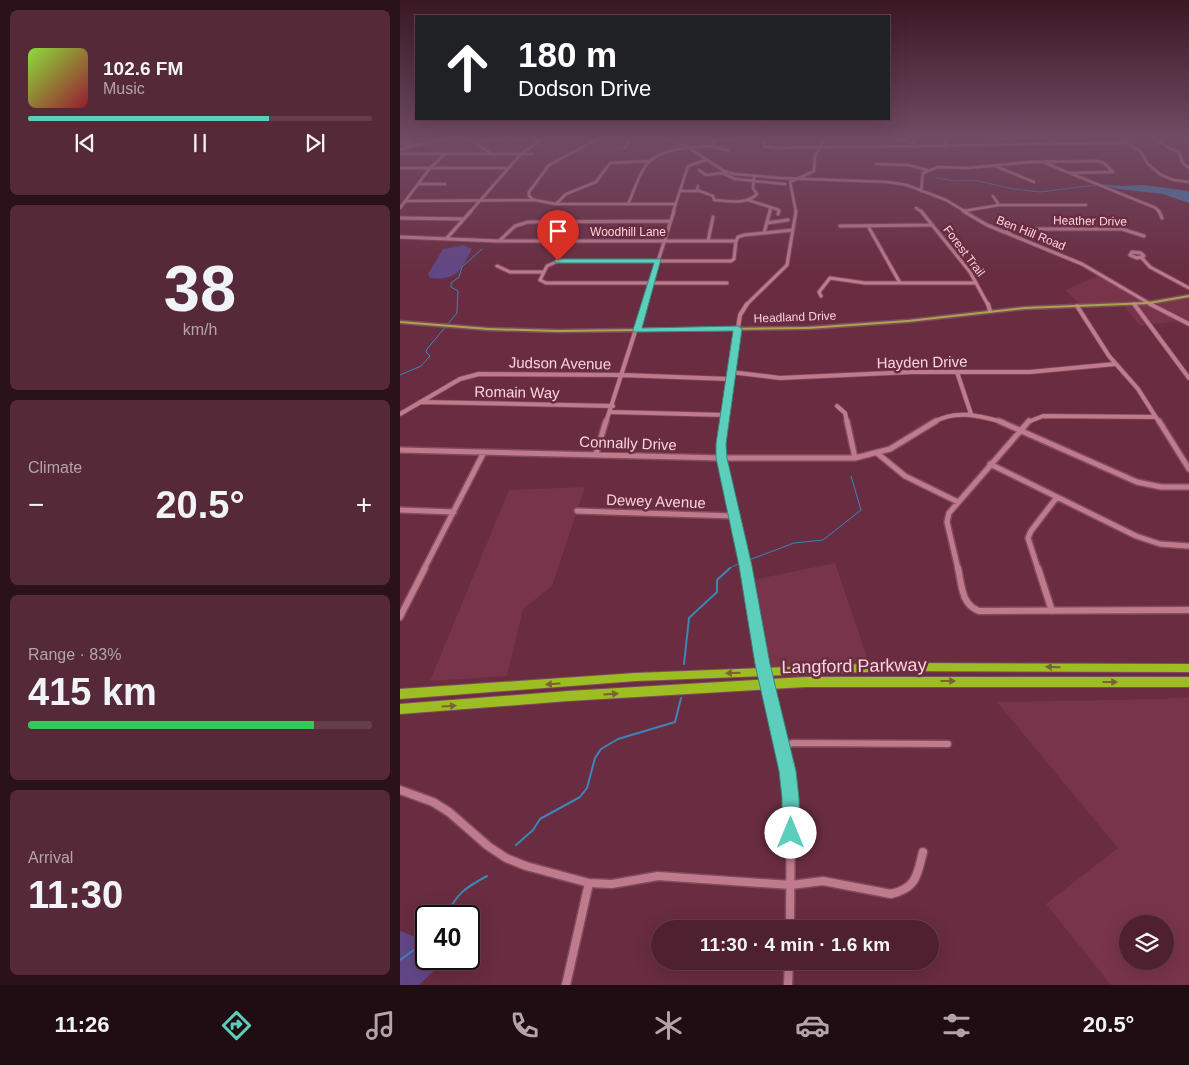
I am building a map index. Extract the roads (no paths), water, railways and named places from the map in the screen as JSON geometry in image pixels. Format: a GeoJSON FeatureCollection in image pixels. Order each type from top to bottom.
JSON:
{"type":"FeatureCollection","features":[{"type":"Feature","properties":{"kind":"highway","name":"Langford Parkway"},"geometry":{"type":"LineString","coordinates":[[400,694],[636,677],[891,667],[1189,668]]}},
{"type":"Feature","properties":{"kind":"highway","name":"Langford Parkway"},"geometry":{"type":"LineString","coordinates":[[400,710],[597,694],[806,682],[1189,682]]}},
{"type":"Feature","properties":{"kind":"main road","name":"Headland Drive"},"geometry":{"type":"LineString","coordinates":[[400,322],[518,330],[738,329],[868,324],[990,311],[1149,303],[1189,296]]}},
{"type":"Feature","properties":{"kind":"street"},"geometry":{"type":"LineString","coordinates":[[447,238],[496,183]]}},
{"type":"Feature","properties":{"kind":"street"},"geometry":{"type":"LineString","coordinates":[[534,200],[529,196],[529,192],[536,183]]}},
{"type":"Feature","properties":{"kind":"street"},"geometry":{"type":"LineString","coordinates":[[556,204],[566,194],[594,183]]}},
{"type":"Feature","properties":{"kind":"street"},"geometry":{"type":"LineString","coordinates":[[628,204],[638,183]]}},
{"type":"Feature","properties":{"kind":"street"},"geometry":{"type":"LineString","coordinates":[[596,454],[612,409],[683,183]]}},
{"type":"Feature","properties":{"kind":"street"},"geometry":{"type":"LineString","coordinates":[[748,200],[757,194],[753,188],[754,183]]}},
{"type":"Feature","properties":{"kind":"street"},"geometry":{"type":"LineString","coordinates":[[790,183],[796,209],[787,265],[744,307],[740,315],[730,372],[721,444],[722,458],[746,566],[762,664],[783,746],[791,798],[790,920]]}},
{"type":"Feature","properties":{"kind":"street","name":"Ben Hill Road"},"geometry":{"type":"LineString","coordinates":[[896,183],[904,184],[946,200],[981,222],[1082,264],[1189,324]]}},
{"type":"Feature","properties":{"kind":"street"},"geometry":{"type":"LineString","coordinates":[[921,191],[922,183]]}},
{"type":"Feature","properties":{"kind":"street"},"geometry":{"type":"LineString","coordinates":[[1095,183],[1156,208],[1160,211],[1162,218]]}},
{"type":"Feature","properties":{"kind":"street"},"geometry":{"type":"LineString","coordinates":[[400,208],[418,184],[444,184]]}},
{"type":"Feature","properties":{"kind":"street"},"geometry":{"type":"LineString","coordinates":[[698,186],[697,190],[699,191]]}},
{"type":"Feature","properties":{"kind":"street"},"geometry":{"type":"LineString","coordinates":[[680,191],[699,191],[714,196],[714,200],[718,201],[748,200],[779,210],[778,214]]}},
{"type":"Feature","properties":{"kind":"street"},"geometry":{"type":"LineString","coordinates":[[993,196],[999,205]]}},
{"type":"Feature","properties":{"kind":"street"},"geometry":{"type":"LineString","coordinates":[[406,201],[534,200],[556,204],[676,204]]}},
{"type":"Feature","properties":{"kind":"street"},"geometry":{"type":"LineString","coordinates":[[963,211],[999,205],[1086,205]]}},
{"type":"Feature","properties":{"kind":"street"},"geometry":{"type":"LineString","coordinates":[[764,233],[769,219],[770,207]]}},
{"type":"Feature","properties":{"kind":"street","name":"Forest Trail"},"geometry":{"type":"LineString","coordinates":[[916,208],[920,210],[944,238],[987,298],[990,311]]}},
{"type":"Feature","properties":{"kind":"street"},"geometry":{"type":"LineString","coordinates":[[400,218],[464,220]]}},
{"type":"Feature","properties":{"kind":"street"},"geometry":{"type":"LineString","coordinates":[[708,241],[713,218]]}},
{"type":"Feature","properties":{"kind":"street"},"geometry":{"type":"LineString","coordinates":[[767,223],[788,220]]}},
{"type":"Feature","properties":{"kind":"street"},"geometry":{"type":"LineString","coordinates":[[499,241],[515,226],[528,222],[670,221]]}},
{"type":"Feature","properties":{"kind":"street"},"geometry":{"type":"LineString","coordinates":[[840,226],[931,225]]}},
{"type":"Feature","properties":{"kind":"street"},"geometry":{"type":"LineString","coordinates":[[868,226],[900,283]]}},
{"type":"Feature","properties":{"kind":"street","name":"Heather Drive"},"geometry":{"type":"LineString","coordinates":[[1005,232],[1022,229],[1122,229],[1144,236]]}},
{"type":"Feature","properties":{"kind":"street","name":"Woodhill Lane"},"geometry":{"type":"LineString","coordinates":[[400,237],[499,241],[708,241],[736,240],[740,236],[793,230]]}},
{"type":"Feature","properties":{"kind":"street"},"geometry":{"type":"LineString","coordinates":[[727,284],[546,284],[540,280],[549,264],[558,261],[731,260],[734,259],[736,240]]}},
{"type":"Feature","properties":{"kind":"street"},"geometry":{"type":"LineString","coordinates":[[1142,258],[1150,267],[1189,288]]}},
{"type":"Feature","properties":{"kind":"street"},"geometry":{"type":"LineString","coordinates":[[497,266],[510,272],[544,272]]}},
{"type":"Feature","properties":{"kind":"street"},"geometry":{"type":"LineString","coordinates":[[821,296],[819,292],[830,278],[859,282],[976,283]]}},
{"type":"Feature","properties":{"kind":"street"},"geometry":{"type":"LineString","coordinates":[[1134,304],[1189,378]]}},
{"type":"Feature","properties":{"kind":"street"},"geometry":{"type":"LineString","coordinates":[[1077,306],[1115,364],[1138,389],[1189,469]]}},
{"type":"Feature","properties":{"kind":"street","name":"Hayden Drive"},"geometry":{"type":"LineString","coordinates":[[730,372],[780,378],[958,372],[1030,372],[1115,364]]}},
{"type":"Feature","properties":{"kind":"street"},"geometry":{"type":"LineString","coordinates":[[958,372],[971,414]]}},
{"type":"Feature","properties":{"kind":"street","name":"Judson Avenue"},"geometry":{"type":"LineString","coordinates":[[400,414],[460,379],[479,374],[622,375],[730,379]]}},
{"type":"Feature","properties":{"kind":"street","name":"Romain Way"},"geometry":{"type":"LineString","coordinates":[[420,402],[725,415]]}},
{"type":"Feature","properties":{"kind":"street"},"geometry":{"type":"LineString","coordinates":[[837,406],[845,412],[854,458]]}},
{"type":"Feature","properties":{"kind":"street","name":"Connally Drive"},"geometry":{"type":"LineString","coordinates":[[400,450],[722,458],[854,458],[878,453],[902,443],[940,419],[955,415],[971,414],[994,418],[1137,482],[1161,487],[1189,487]]}},
{"type":"Feature","properties":{"kind":"street"},"geometry":{"type":"LineString","coordinates":[[1156,417],[1043,416],[1030,420],[949,513],[947,522],[965,600],[969,607],[979,611],[1189,610]]}},
{"type":"Feature","properties":{"kind":"street"},"geometry":{"type":"LineString","coordinates":[[400,617],[484,452]]}},
{"type":"Feature","properties":{"kind":"street"},"geometry":{"type":"LineString","coordinates":[[878,453],[905,476],[958,502]]}},
{"type":"Feature","properties":{"kind":"street"},"geometry":{"type":"LineString","coordinates":[[990,464],[1149,541],[1172,546],[1189,546]]}},
{"type":"Feature","properties":{"kind":"street"},"geometry":{"type":"LineString","coordinates":[[1052,610],[1028,538],[1031,531],[1057,497]]}},
{"type":"Feature","properties":{"kind":"street"},"geometry":{"type":"LineString","coordinates":[[400,510],[454,512]]}},
{"type":"Feature","properties":{"kind":"street","name":"Dewey Avenue"},"geometry":{"type":"LineString","coordinates":[[577,511],[735,516]]}},
{"type":"Feature","properties":{"kind":"street"},"geometry":{"type":"LineString","coordinates":[[783,746],[794,743],[948,744]]}},
{"type":"Feature","properties":{"kind":"street"},"geometry":{"type":"LineString","coordinates":[[400,790],[433,802],[449,812],[488,846],[506,858],[526,866],[589,884],[612,884],[658,876],[792,884],[823,881],[891,894],[902,892],[910,887],[917,877],[923,852]]}},
{"type":"Feature","properties":{"kind":"street"},"geometry":{"type":"LineString","coordinates":[[566,985],[589,884]]}},
{"type":"Feature","properties":{"kind":"street"},"geometry":{"type":"LineString","coordinates":[[788,985],[789,970]]}},
{"type":"Feature","properties":{"kind":"water"},"geometry":{"type":"Polygon","coordinates":[[[1101,184],[1121,186],[1143,185],[1189,191],[1189,203],[1163,194],[1118,189],[1101,184]]]}},
{"type":"Feature","properties":{"kind":"waterway"},"geometry":{"type":"LineString","coordinates":[[987,183],[1013,189],[1040,192],[1096,185]]}},
{"type":"Feature","properties":{"kind":"waterway"},"geometry":{"type":"LineString","coordinates":[[400,375],[421,366],[430,356],[426,352],[427,349],[457,313],[458,291],[451,287],[451,283],[459,277],[462,267],[482,249]]}},
{"type":"Feature","properties":{"kind":"waterway"},"geometry":{"type":"LineString","coordinates":[[749,560],[794,543],[823,540],[861,510],[851,476]]}},
{"type":"Feature","properties":{"kind":"waterway"},"geometry":{"type":"LineString","coordinates":[[730,568],[740,563]]}},
{"type":"Feature","properties":{"kind":"waterway"},"geometry":{"type":"LineString","coordinates":[[684,664],[689,618],[717,592],[717,580],[730,568]]}},
{"type":"Feature","properties":{"kind":"waterway"},"geometry":{"type":"LineString","coordinates":[[516,845],[533,830],[540,819],[580,797],[587,788],[595,758],[601,749],[618,739],[675,722],[681,698]]}},
{"type":"Feature","properties":{"kind":"waterway"},"geometry":{"type":"LineString","coordinates":[[452,905],[462,892],[487,876]]}},
{"type":"Feature","properties":{"kind":"waterway"},"geometry":{"type":"LineString","coordinates":[[400,960],[415,949]]}}]}
